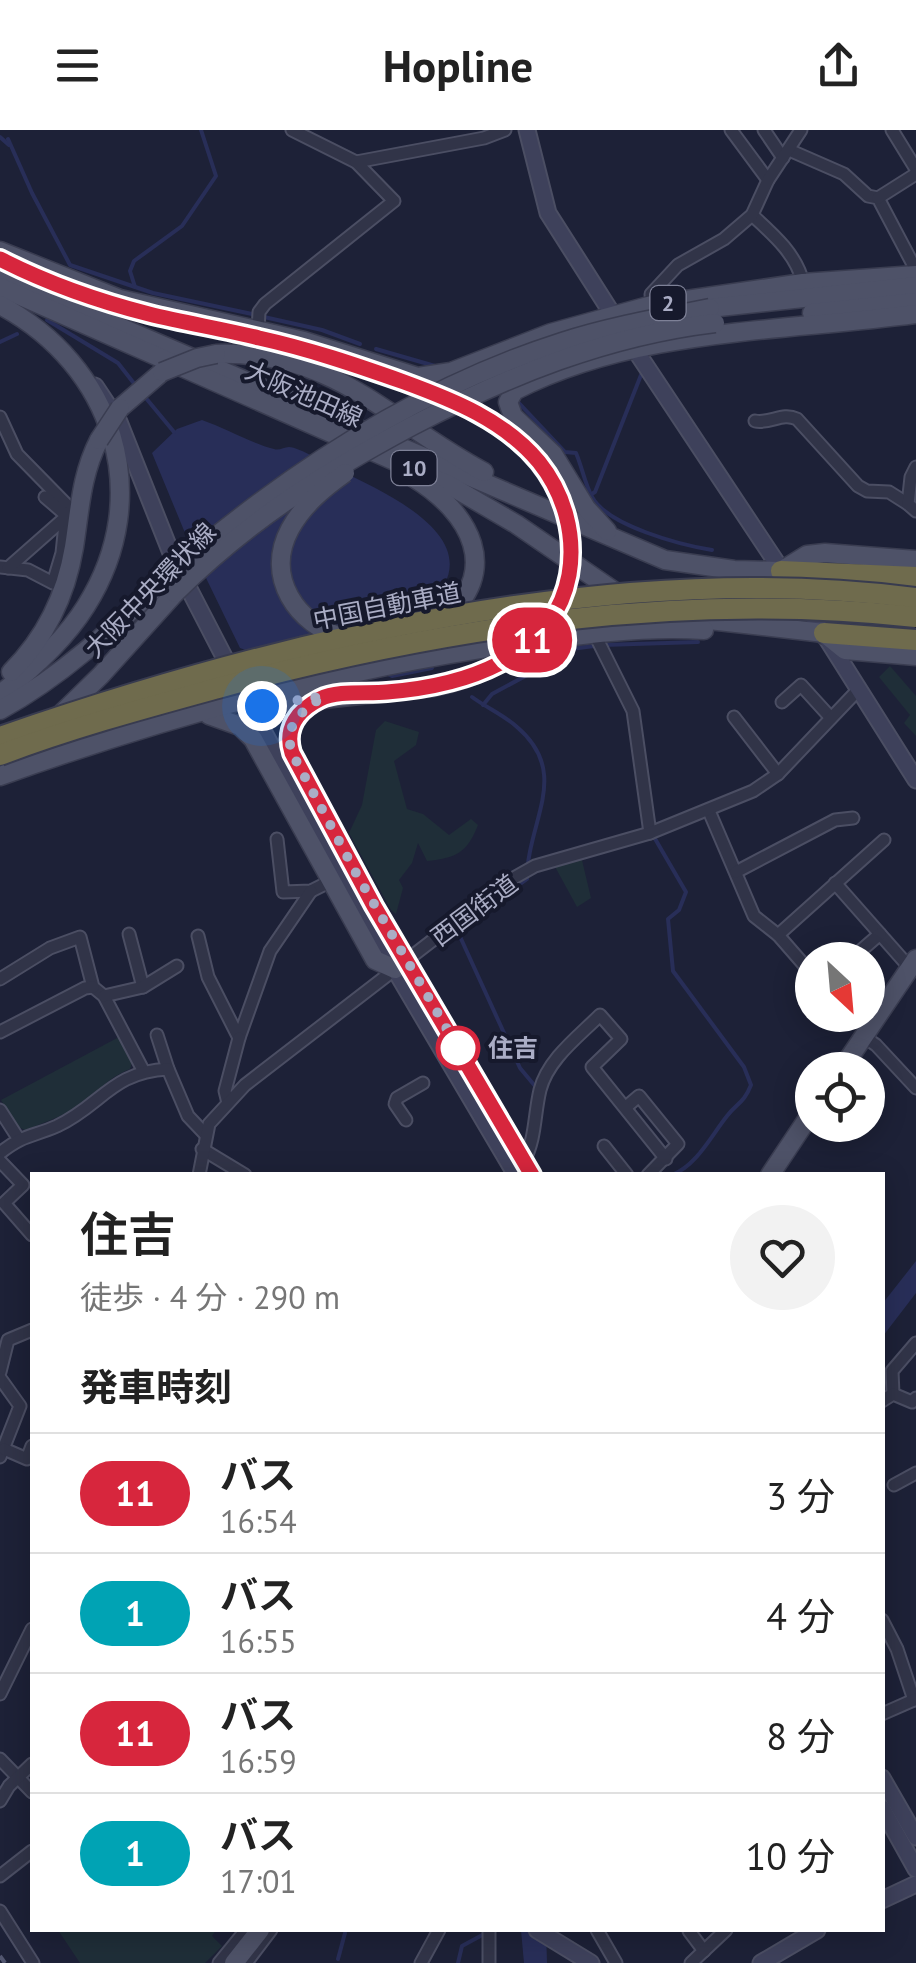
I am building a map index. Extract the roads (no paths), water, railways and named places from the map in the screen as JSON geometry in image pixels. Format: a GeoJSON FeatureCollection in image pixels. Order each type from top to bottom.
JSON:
{"type":"FeatureCollection","features":[{"type":"Feature","properties":{"kind":"highway"},"geometry":{"type":"LineString","coordinates":[[781,571],[916,576]]}},
{"type":"Feature","properties":{"kind":"highway","name":"中国自動車道"},"geometry":{"type":"LineString","coordinates":[[0,737],[115,698],[252,660],[354,636],[515,607],[743,589],[916,598]]}},
{"type":"Feature","properties":{"kind":"highway","name":"中国自動車道"},"geometry":{"type":"LineString","coordinates":[[0,754],[126,713],[300,667],[511,626],[666,610],[747,608],[916,617]]}},
{"type":"Feature","properties":{"kind":"highway"},"geometry":{"type":"LineString","coordinates":[[824,633],[916,640]]}},
{"type":"Feature","properties":{"kind":"main road","name":"2"},"geometry":{"type":"LineString","coordinates":[[0,251],[120,299],[258,330],[332,349],[408,375],[430,377],[552,332],[652,305],[916,272]]}},
{"type":"Feature","properties":{"kind":"main road"},"geometry":{"type":"LineString","coordinates":[[0,260],[118,306],[330,356],[449,399],[494,423],[523,445],[556,488],[569,526],[571,554],[565,591],[552,619],[526,647],[497,666],[433,687],[324,696],[201,715]]}},
{"type":"Feature","properties":{"kind":"main road","name":"大阪池田線"},"geometry":{"type":"LineString","coordinates":[[0,272],[677,563],[781,571],[806,556],[824,552],[916,560]]}},
{"type":"Feature","properties":{"kind":"main road","name":"大阪中央環状線"},"geometry":{"type":"LineString","coordinates":[[0,710],[53,678],[306,485],[482,390],[592,348],[713,316],[916,286]]}},
{"type":"Feature","properties":{"kind":"main road","name":"大阪池田線"},"geometry":{"type":"LineString","coordinates":[[0,287],[466,494],[642,607],[684,618],[824,633],[845,650],[916,656]]}},
{"type":"Feature","properties":{"kind":"main road","name":"大阪中央環状線"},"geometry":{"type":"LineString","coordinates":[[0,766],[74,703],[218,532],[294,477],[437,393],[506,362],[626,324],[916,302]]}},
{"type":"Feature","properties":{"kind":"main road"},"geometry":{"type":"LineString","coordinates":[[0,305],[56,343],[89,382],[116,450],[120,495],[114,544],[95,591],[72,626],[0,694]]}},
{"type":"Feature","properties":{"kind":"main road"},"geometry":{"type":"LineString","coordinates":[[612,536],[586,508],[553,454],[513,416],[508,400],[514,391],[636,350],[719,335],[916,314]]}},
{"type":"Feature","properties":{"kind":"main road"},"geometry":{"type":"LineString","coordinates":[[0,682],[35,645],[59,602],[70,567],[84,476],[99,440],[120,408],[162,372],[197,358],[216,354],[262,355],[315,368],[471,465],[523,492],[536,505]]}},
{"type":"Feature","properties":{"kind":"main road","name":"10"},"geometry":{"type":"LineString","coordinates":[[217,383],[275,418],[418,480],[448,503],[468,532],[474,550],[473,575],[465,595],[447,616],[407,636],[375,640],[344,638],[323,632],[308,622],[287,592],[282,573],[282,554],[290,528],[308,504],[333,482],[482,390]]}},
{"type":"Feature","properties":{"kind":"main road"},"geometry":{"type":"LineString","coordinates":[[0,776],[372,667],[594,633],[660,629],[824,633]]}},
{"type":"Feature","properties":{"kind":"main road"},"geometry":{"type":"LineString","coordinates":[[201,715],[240,726],[253,739],[375,960],[401,965]]}},
{"type":"Feature","properties":{"kind":"main road"},"geometry":{"type":"LineString","coordinates":[[885,1004],[913,963]]}},
{"type":"Feature","properties":{"kind":"main road"},"geometry":{"type":"LineString","coordinates":[[853,1052],[866,1032]]}},
{"type":"Feature","properties":{"kind":"main road"},"geometry":{"type":"LineString","coordinates":[[772,1172],[795,1138]]}},
{"type":"Feature","properties":{"kind":"main road"},"geometry":{"type":"LineString","coordinates":[[234,1963],[252,1934]]}},
{"type":"Feature","properties":{"kind":"street"},"geometry":{"type":"LineString","coordinates":[[258,330],[259,312],[266,304],[394,202],[356,162],[292,130]]}},
{"type":"Feature","properties":{"kind":"street"},"geometry":{"type":"LineString","coordinates":[[356,162],[505,130]]}},
{"type":"Feature","properties":{"kind":"street"},"geometry":{"type":"LineString","coordinates":[[527,130],[545,206],[561,237],[824,633],[916,780]]}},
{"type":"Feature","properties":{"kind":"street"},"geometry":{"type":"LineString","coordinates":[[731,130],[768,180]]}},
{"type":"Feature","properties":{"kind":"street"},"geometry":{"type":"LineString","coordinates":[[764,130],[786,154],[844,174],[868,196],[878,198],[916,172],[892,130]]}},
{"type":"Feature","properties":{"kind":"street"},"geometry":{"type":"LineString","coordinates":[[652,305],[651,294],[672,270],[724,239],[752,214],[768,180],[801,130]]}},
{"type":"Feature","properties":{"kind":"street"},"geometry":{"type":"LineString","coordinates":[[878,198],[916,272]]}},
{"type":"Feature","properties":{"kind":"street"},"geometry":{"type":"LineString","coordinates":[[752,214],[785,247],[798,266],[803,284]]}},
{"type":"Feature","properties":{"kind":"street"},"geometry":{"type":"LineString","coordinates":[[89,382],[119,422],[173,558],[242,693]]}},
{"type":"Feature","properties":{"kind":"street"},"geometry":{"type":"LineString","coordinates":[[755,421],[792,416],[858,486],[889,492],[912,508]]}},
{"type":"Feature","properties":{"kind":"street"},"geometry":{"type":"LineString","coordinates":[[0,417],[17,454],[65,502],[67,516],[53,583],[33,572],[4,568]]}},
{"type":"Feature","properties":{"kind":"street"},"geometry":{"type":"LineString","coordinates":[[912,508],[911,477],[916,467]]}},
{"type":"Feature","properties":{"kind":"street"},"geometry":{"type":"LineString","coordinates":[[44,497],[67,516]]}},
{"type":"Feature","properties":{"kind":"street"},"geometry":{"type":"LineString","coordinates":[[4,568],[67,516]]}},
{"type":"Feature","properties":{"kind":"street"},"geometry":{"type":"LineString","coordinates":[[594,633],[632,711],[640,744],[650,833]]}},
{"type":"Feature","properties":{"kind":"street"},"geometry":{"type":"LineString","coordinates":[[782,702],[800,684],[831,718]]}},
{"type":"Feature","properties":{"kind":"street","name":"西国街道"},"geometry":{"type":"LineString","coordinates":[[199,1172],[210,1124],[228,1103],[339,1010],[512,878],[535,866],[650,833],[753,792],[778,774],[858,690]]}},
{"type":"Feature","properties":{"kind":"street"},"geometry":{"type":"LineString","coordinates":[[324,696],[297,716],[290,733],[290,748],[401,965],[518,1162],[533,1144],[541,1087],[552,1064],[600,1015],[621,1039],[592,1067],[666,1159]]}},
{"type":"Feature","properties":{"kind":"street"},"geometry":{"type":"LineString","coordinates":[[254,714],[358,907],[401,965]]}},
{"type":"Feature","properties":{"kind":"street"},"geometry":{"type":"LineString","coordinates":[[734,717],[778,774]]}},
{"type":"Feature","properties":{"kind":"street"},"geometry":{"type":"LineString","coordinates":[[747,734],[762,724]]}},
{"type":"Feature","properties":{"kind":"street"},"geometry":{"type":"LineString","coordinates":[[708,812],[754,916],[795,954]]}},
{"type":"Feature","properties":{"kind":"street"},"geometry":{"type":"LineString","coordinates":[[736,872],[835,820],[853,818]]}},
{"type":"Feature","properties":{"kind":"street"},"geometry":{"type":"LineString","coordinates":[[277,839],[283,892],[311,891]]}},
{"type":"Feature","properties":{"kind":"street"},"geometry":{"type":"LineString","coordinates":[[778,935],[884,840]]}},
{"type":"Feature","properties":{"kind":"street"},"geometry":{"type":"LineString","coordinates":[[228,1103],[225,1091],[238,1038],[270,951],[311,891],[330,880]]}},
{"type":"Feature","properties":{"kind":"street"},"geometry":{"type":"LineString","coordinates":[[835,883],[880,934],[913,963]]}},
{"type":"Feature","properties":{"kind":"street"},"geometry":{"type":"LineString","coordinates":[[129,934],[144,987]]}},
{"type":"Feature","properties":{"kind":"street"},"geometry":{"type":"LineString","coordinates":[[871,942],[880,934]]}},
{"type":"Feature","properties":{"kind":"street"},"geometry":{"type":"LineString","coordinates":[[198,936],[208,977],[238,1038]]}},
{"type":"Feature","properties":{"kind":"street"},"geometry":{"type":"LineString","coordinates":[[0,979],[50,948],[80,937],[93,987],[104,996],[143,1070]]}},
{"type":"Feature","properties":{"kind":"street"},"geometry":{"type":"LineString","coordinates":[[104,996],[144,987],[176,966]]}},
{"type":"Feature","properties":{"kind":"street"},"geometry":{"type":"LineString","coordinates":[[0,1032],[93,987]]}},
{"type":"Feature","properties":{"kind":"street"},"geometry":{"type":"LineString","coordinates":[[866,1032],[916,1088]]}},
{"type":"Feature","properties":{"kind":"street"},"geometry":{"type":"LineString","coordinates":[[157,1034],[188,1116],[206,1135]]}},
{"type":"Feature","properties":{"kind":"street"},"geometry":{"type":"LineString","coordinates":[[0,1153],[18,1138],[56,1126],[84,1110],[109,1086],[143,1070],[168,1068]]}},
{"type":"Feature","properties":{"kind":"street"},"geometry":{"type":"LineString","coordinates":[[406,1120],[395,1104],[397,1098],[423,1083]]}},
{"type":"Feature","properties":{"kind":"street"},"geometry":{"type":"LineString","coordinates":[[626,1107],[639,1096],[678,1144],[651,1172]]}},
{"type":"Feature","properties":{"kind":"street"},"geometry":{"type":"LineString","coordinates":[[0,1110],[18,1138]]}},
{"type":"Feature","properties":{"kind":"street"},"geometry":{"type":"LineString","coordinates":[[604,1146],[624,1172]]}},
{"type":"Feature","properties":{"kind":"street"},"geometry":{"type":"LineString","coordinates":[[202,1149],[240,1172]]}},
{"type":"Feature","properties":{"kind":"street"},"geometry":{"type":"LineString","coordinates":[[0,1161],[23,1185],[4,1204],[30,1233]]}},
{"type":"Feature","properties":{"kind":"street"},"geometry":{"type":"LineString","coordinates":[[30,1330],[4,1336],[0,1375],[20,1406],[2,1453],[27,1459],[30,1451]]}},
{"type":"Feature","properties":{"kind":"street"},"geometry":{"type":"LineString","coordinates":[[910,1345],[892,1371],[888,1397],[915,1401]]}},
{"type":"Feature","properties":{"kind":"street"},"geometry":{"type":"LineString","coordinates":[[894,1485],[916,1474]]}},
{"type":"Feature","properties":{"kind":"street"},"geometry":{"type":"LineString","coordinates":[[885,1626],[915,1699],[885,1713]]}},
{"type":"Feature","properties":{"kind":"street"},"geometry":{"type":"LineString","coordinates":[[0,1694],[30,1633]]}},
{"type":"Feature","properties":{"kind":"street"},"geometry":{"type":"LineString","coordinates":[[0,1759],[30,1790]]}},
{"type":"Feature","properties":{"kind":"street"},"geometry":{"type":"LineString","coordinates":[[0,1801],[9,1786],[30,1766]]}},
{"type":"Feature","properties":{"kind":"street"},"geometry":{"type":"LineString","coordinates":[[885,1783],[916,1838]]}},
{"type":"Feature","properties":{"kind":"street"},"geometry":{"type":"LineString","coordinates":[[885,1813],[916,1869]]}},
{"type":"Feature","properties":{"kind":"street"},"geometry":{"type":"LineString","coordinates":[[0,1876],[30,1853]]}},
{"type":"Feature","properties":{"kind":"street"},"geometry":{"type":"LineString","coordinates":[[885,1899],[916,1884]]}},
{"type":"Feature","properties":{"kind":"street"},"geometry":{"type":"LineString","coordinates":[[0,1911],[33,1963]]}},
{"type":"Feature","properties":{"kind":"street"},"geometry":{"type":"LineString","coordinates":[[246,1963],[270,1932]]}},
{"type":"Feature","properties":{"kind":"street"},"geometry":{"type":"LineString","coordinates":[[421,1963],[438,1932]]}},
{"type":"Feature","properties":{"kind":"street"},"geometry":{"type":"LineString","coordinates":[[489,1932],[490,1963]]}},
{"type":"Feature","properties":{"kind":"street"},"geometry":{"type":"LineString","coordinates":[[598,1932],[616,1963]]}},
{"type":"Feature","properties":{"kind":"street"},"geometry":{"type":"LineString","coordinates":[[690,1932],[704,1951]]}},
{"type":"Feature","properties":{"kind":"street"},"geometry":{"type":"LineString","coordinates":[[692,1963],[724,1932]]}},
{"type":"Feature","properties":{"kind":"street"},"geometry":{"type":"LineString","coordinates":[[761,1963],[814,1932]]}},
{"type":"Feature","properties":{"kind":"street"},"geometry":{"type":"LineString","coordinates":[[219,1963],[252,1934]]}},
{"type":"Feature","properties":{"kind":"street"},"geometry":{"type":"LineString","coordinates":[[543,1934],[592,1963]]}},
{"type":"Feature","properties":{"kind":"water"},"geometry":{"type":"Polygon","coordinates":[[[202,420],[266,447],[299,450],[407,507],[443,541],[450,562],[445,583],[426,607],[346,624],[342,643],[278,662],[240,648],[190,545],[152,453],[177,429],[202,420]]]}},
{"type":"Feature","properties":{"kind":"water"},"geometry":{"type":"Polygon","coordinates":[[[916,1261],[916,1293],[885,1333],[885,1300],[916,1261]]]}},
{"type":"Feature","properties":{"kind":"water"},"geometry":{"type":"Polygon","coordinates":[[[521,1932],[546,1932],[547,1963],[524,1963],[521,1932]]]}},
{"type":"Feature","properties":{"kind":"waterway"},"geometry":{"type":"LineString","coordinates":[[135,287],[130,271],[134,261],[182,226],[216,176],[201,130]]}},
{"type":"Feature","properties":{"kind":"waterway"},"geometry":{"type":"LineString","coordinates":[[0,137],[9,145]]}},
{"type":"Feature","properties":{"kind":"waterway"},"geometry":{"type":"LineString","coordinates":[[8,139],[70,265],[153,293],[252,314]]}},
{"type":"Feature","properties":{"kind":"waterway"},"geometry":{"type":"LineString","coordinates":[[264,317],[322,330],[360,344]]}},
{"type":"Feature","properties":{"kind":"waterway"},"geometry":{"type":"LineString","coordinates":[[47,320],[118,363],[136,386]]}},
{"type":"Feature","properties":{"kind":"waterway"},"geometry":{"type":"LineString","coordinates":[[0,342],[17,334]]}},
{"type":"Feature","properties":{"kind":"waterway"},"geometry":{"type":"LineString","coordinates":[[376,349],[435,366]]}},
{"type":"Feature","properties":{"kind":"waterway"},"geometry":{"type":"LineString","coordinates":[[590,495],[595,492],[641,375]]}},
{"type":"Feature","properties":{"kind":"waterway"},"geometry":{"type":"LineString","coordinates":[[145,397],[174,432]]}},
{"type":"Feature","properties":{"kind":"waterway"},"geometry":{"type":"LineString","coordinates":[[518,402],[565,452],[576,453],[592,497],[613,517],[646,532],[712,550]]}},
{"type":"Feature","properties":{"kind":"waterway"},"geometry":{"type":"LineString","coordinates":[[603,645],[698,642]]}},
{"type":"Feature","properties":{"kind":"waterway"},"geometry":{"type":"LineString","coordinates":[[483,705],[492,694],[531,673],[556,651],[594,646]]}},
{"type":"Feature","properties":{"kind":"waterway"},"geometry":{"type":"LineString","coordinates":[[388,674],[432,668]]}},
{"type":"Feature","properties":{"kind":"waterway"},"geometry":{"type":"LineString","coordinates":[[472,697],[517,727],[542,762],[543,799],[527,879],[457,930],[520,1068],[535,1086]]}},
{"type":"Feature","properties":{"kind":"waterway"},"geometry":{"type":"LineString","coordinates":[[654,837],[686,892],[679,910],[668,919],[673,971],[744,1067],[751,1085],[696,1157],[677,1172]]}},
{"type":"Feature","properties":{"kind":"waterway"},"geometry":{"type":"LineString","coordinates":[[338,1959],[345,1933]]}},
{"type":"Feature","properties":{"kind":"waterway"},"geometry":{"type":"LineString","coordinates":[[458,1963],[462,1946],[486,1933]]}},
{"type":"Feature","properties":{"kind":"railway"},"geometry":{"type":"LineString","coordinates":[[0,1956],[5,1963]]}},
{"type":"Feature","properties":{"kind":"place","name":"住吉"},"geometry":{"type":"Point","coordinates":[458,1048]}}]}
